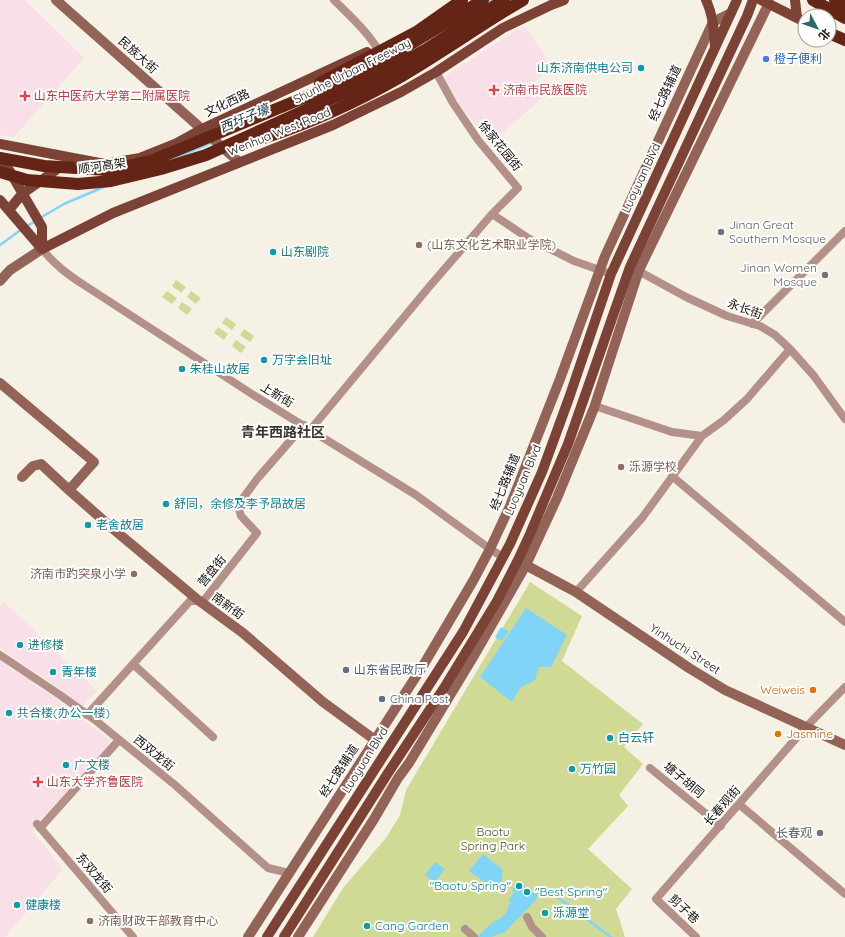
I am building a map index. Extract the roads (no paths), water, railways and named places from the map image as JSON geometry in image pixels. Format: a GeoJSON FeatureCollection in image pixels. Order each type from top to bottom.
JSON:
{"type":"FeatureCollection","features":[{"type":"Feature","properties":{"kind":"highway"},"geometry":{"type":"LineString","coordinates":[[260,116],[412,34],[462,0]]}},
{"type":"Feature","properties":{"kind":"highway","name":"Shunhe Urban Freeway"},"geometry":{"type":"LineString","coordinates":[[0,158],[44,166],[108,170],[151,161],[361,74],[482,0]]}},
{"type":"Feature","properties":{"kind":"highway","name":"Shunhe Urban Freeway"},"geometry":{"type":"LineString","coordinates":[[206,155],[368,82],[425,50],[504,0]]}},
{"type":"Feature","properties":{"kind":"highway"},"geometry":{"type":"LineString","coordinates":[[206,155],[278,134],[369,94],[432,58],[523,0]]}},
{"type":"Feature","properties":{"kind":"highway"},"geometry":{"type":"LineString","coordinates":[[813,0],[845,18]]}},
{"type":"Feature","properties":{"kind":"highway"},"geometry":{"type":"LineString","coordinates":[[835,0],[845,6]]}},
{"type":"Feature","properties":{"kind":"highway"},"geometry":{"type":"LineString","coordinates":[[840,0],[845,3]]}},
{"type":"Feature","properties":{"kind":"highway","name":"顺河高架"},"geometry":{"type":"LineString","coordinates":[[0,172],[27,180],[78,184],[111,181],[161,170],[206,155]]}},
{"type":"Feature","properties":{"kind":"main road","name":"Wenhua West Road"},"geometry":{"type":"LineString","coordinates":[[42,249],[113,213],[333,125],[401,92],[436,72],[503,28],[550,5],[564,0]]}},
{"type":"Feature","properties":{"kind":"main road"},"geometry":{"type":"LineString","coordinates":[[706,0],[713,22],[715,48]]}},
{"type":"Feature","properties":{"kind":"main road","name":"Luoyuan Blvd"},"geometry":{"type":"LineString","coordinates":[[267,937],[463,632],[503,557],[542,472],[611,274],[737,0]]}},
{"type":"Feature","properties":{"kind":"main road"},"geometry":{"type":"LineString","coordinates":[[284,937],[444,688],[522,562],[530,534],[568,444],[634,268],[753,0]]}},
{"type":"Feature","properties":{"kind":"main road"},"geometry":{"type":"LineString","coordinates":[[765,2],[797,18]]}},
{"type":"Feature","properties":{"kind":"main road","name":"文化西路"},"geometry":{"type":"LineString","coordinates":[[0,144],[105,164],[140,158],[175,144],[202,129],[377,47]]}},
{"type":"Feature","properties":{"kind":"main road"},"geometry":{"type":"LineString","coordinates":[[9,210],[22,194],[73,158]]}},
{"type":"Feature","properties":{"kind":"main road"},"geometry":{"type":"LineString","coordinates":[[0,163],[9,170],[42,227],[42,249]]}},
{"type":"Feature","properties":{"kind":"main road"},"geometry":{"type":"LineString","coordinates":[[0,200],[42,249]]}},
{"type":"Feature","properties":{"kind":"street","name":"民族大街"},"geometry":{"type":"LineString","coordinates":[[56,0],[239,162]]}},
{"type":"Feature","properties":{"kind":"street"},"geometry":{"type":"LineString","coordinates":[[334,0],[368,34],[377,47],[401,92]]}},
{"type":"Feature","properties":{"kind":"street","name":"文化西路"},"geometry":{"type":"LineString","coordinates":[[377,47],[416,27],[458,0]]}},
{"type":"Feature","properties":{"kind":"street"},"geometry":{"type":"LineString","coordinates":[[298,937],[374,819],[472,659],[557,498],[595,406],[634,268],[765,2]]}},
{"type":"Feature","properties":{"kind":"street"},"geometry":{"type":"LineString","coordinates":[[713,22],[731,13]]}},
{"type":"Feature","properties":{"kind":"street","name":"经七路辅道"},"geometry":{"type":"LineString","coordinates":[[248,937],[424,664],[490,549],[510,506],[560,379],[605,256],[713,22]]}},
{"type":"Feature","properties":{"kind":"street","name":"徐家花园街"},"geometry":{"type":"LineString","coordinates":[[307,427],[492,214],[518,188],[478,140],[453,103],[436,72]]}},
{"type":"Feature","properties":{"kind":"street"},"geometry":{"type":"LineString","coordinates":[[492,214],[528,238],[574,261],[611,274]]}},
{"type":"Feature","properties":{"kind":"street"},"geometry":{"type":"LineString","coordinates":[[752,324],[845,232]]}},
{"type":"Feature","properties":{"kind":"street","name":"Wenhua West Road"},"geometry":{"type":"LineString","coordinates":[[0,281],[10,270],[42,249]]}},
{"type":"Feature","properties":{"kind":"street","name":"上新街"},"geometry":{"type":"LineString","coordinates":[[42,249],[52,262],[79,282],[255,396],[416,495],[503,557]]}},
{"type":"Feature","properties":{"kind":"street","name":"永长街"},"geometry":{"type":"LineString","coordinates":[[634,268],[686,297],[727,316],[760,326],[775,335],[790,349],[814,376],[845,419]]}},
{"type":"Feature","properties":{"kind":"street"},"geometry":{"type":"LineString","coordinates":[[576,592],[642,518],[702,436],[724,420],[747,399],[790,349]]}},
{"type":"Feature","properties":{"kind":"street"},"geometry":{"type":"LineString","coordinates":[[0,383],[94,462],[69,490]]}},
{"type":"Feature","properties":{"kind":"street"},"geometry":{"type":"LineString","coordinates":[[595,406],[672,432],[702,436]]}},
{"type":"Feature","properties":{"kind":"street","name":"营盘街"},"geometry":{"type":"LineString","coordinates":[[87,715],[190,602],[203,600],[209,594],[257,533],[242,516],[238,505],[260,474],[307,427]]}},
{"type":"Feature","properties":{"kind":"street","name":"南新街"},"geometry":{"type":"LineString","coordinates":[[22,477],[33,466],[41,464],[69,490],[198,600],[243,633],[323,702],[375,740]]}},
{"type":"Feature","properties":{"kind":"street"},"geometry":{"type":"LineString","coordinates":[[672,476],[845,622]]}},
{"type":"Feature","properties":{"kind":"street","name":"Yinhuchi Street"},"geometry":{"type":"LineString","coordinates":[[522,562],[576,592],[689,668],[725,690],[805,728],[845,745]]}},
{"type":"Feature","properties":{"kind":"street","name":"西双龙街"},"geometry":{"type":"LineString","coordinates":[[0,655],[60,695],[119,740],[175,785],[268,868],[289,873]]}},
{"type":"Feature","properties":{"kind":"street"},"geometry":{"type":"LineString","coordinates":[[133,664],[213,737]]}},
{"type":"Feature","properties":{"kind":"street","name":"长春观街"},"geometry":{"type":"LineString","coordinates":[[656,899],[740,805],[805,728],[845,687]]}},
{"type":"Feature","properties":{"kind":"street","name":"东双龙街"},"geometry":{"type":"LineString","coordinates":[[119,740],[38,826],[133,937]]}},
{"type":"Feature","properties":{"kind":"street","name":"塘子胡同"},"geometry":{"type":"LineString","coordinates":[[650,768],[721,826]]}},
{"type":"Feature","properties":{"kind":"street"},"geometry":{"type":"LineString","coordinates":[[740,805],[845,894]]}},
{"type":"Feature","properties":{"kind":"street","name":"剪子巷"},"geometry":{"type":"LineString","coordinates":[[656,899],[696,937]]}},
{"type":"Feature","properties":{"kind":"street"},"geometry":{"type":"LineString","coordinates":[[527,916],[532,927],[542,937]]}},
{"type":"Feature","properties":{"kind":"street"},"geometry":{"type":"LineString","coordinates":[[465,929],[474,937]]}},
{"type":"Feature","properties":{"kind":"water"},"geometry":{"type":"Polygon","coordinates":[[[526,608],[567,635],[551,667],[539,667],[535,680],[520,688],[512,702],[480,677],[526,608]]]}},
{"type":"Feature","properties":{"kind":"water"},"geometry":{"type":"Polygon","coordinates":[[[501,627],[509,631],[502,641],[495,637],[501,627]]]}},
{"type":"Feature","properties":{"kind":"water"},"geometry":{"type":"Polygon","coordinates":[[[483,854],[502,869],[502,879],[498,888],[489,885],[469,871],[483,854]]]}},
{"type":"Feature","properties":{"kind":"water"},"geometry":{"type":"Polygon","coordinates":[[[435,862],[445,869],[435,882],[425,875],[435,862]]]}},
{"type":"Feature","properties":{"kind":"water"},"geometry":{"type":"Polygon","coordinates":[[[518,882],[537,895],[537,898],[504,933],[492,937],[477,937],[493,922],[501,918],[508,910],[507,908],[511,903],[508,901],[514,893],[512,889],[518,882]]]}},
{"type":"Feature","properties":{"kind":"waterway","name":"西圩子壕"},"geometry":{"type":"LineString","coordinates":[[486,2],[491,0]]}},
{"type":"Feature","properties":{"kind":"waterway","name":"西圩子壕"},"geometry":{"type":"LineString","coordinates":[[168,161],[213,142]]}},
{"type":"Feature","properties":{"kind":"waterway","name":"西圩子壕"},"geometry":{"type":"LineString","coordinates":[[40,218],[64,204],[106,186]]}},
{"type":"Feature","properties":{"kind":"waterway","name":"西圩子壕"},"geometry":{"type":"LineString","coordinates":[[27,226],[36,221]]}},
{"type":"Feature","properties":{"kind":"waterway","name":"西圩子壕"},"geometry":{"type":"LineString","coordinates":[[0,245],[22,229]]}},
{"type":"Feature","properties":{"kind":"waterway"},"geometry":{"type":"LineString","coordinates":[[536,894],[545,888],[611,937]]}},
{"type":"Feature","properties":{"kind":"place","name":"橙子便利"},"geometry":{"type":"Point","coordinates":[766,59]}},
{"type":"Feature","properties":{"kind":"place","name":"山东济南供电公司"},"geometry":{"type":"Point","coordinates":[641,68]}},
{"type":"Feature","properties":{"kind":"place","name":"济南市民族医院"},"geometry":{"type":"Point","coordinates":[494,90]}},
{"type":"Feature","properties":{"kind":"place","name":"山东中医药大学第二附属医院"},"geometry":{"type":"Point","coordinates":[25,96]}},
{"type":"Feature","properties":{"kind":"place","name":"Jinan Great Southern Mosque"},"geometry":{"type":"Point","coordinates":[721,232]}},
{"type":"Feature","properties":{"kind":"place","name":"(山东文化艺术职业学院)"},"geometry":{"type":"Point","coordinates":[419,245]}},
{"type":"Feature","properties":{"kind":"place","name":"山东剧院"},"geometry":{"type":"Point","coordinates":[273,252]}},
{"type":"Feature","properties":{"kind":"place","name":"Jinan Women Mosque"},"geometry":{"type":"Point","coordinates":[825,275]}},
{"type":"Feature","properties":{"kind":"place","name":"万字会旧址"},"geometry":{"type":"Point","coordinates":[264,360]}},
{"type":"Feature","properties":{"kind":"place","name":"朱桂山故居"},"geometry":{"type":"Point","coordinates":[182,369]}},
{"type":"Feature","properties":{"kind":"place","name":"泺源学校"},"geometry":{"type":"Point","coordinates":[621,467]}},
{"type":"Feature","properties":{"kind":"place","name":"舒同，余修及李予昂故居"},"geometry":{"type":"Point","coordinates":[166,504]}},
{"type":"Feature","properties":{"kind":"place","name":"老舍故居"},"geometry":{"type":"Point","coordinates":[88,525]}},
{"type":"Feature","properties":{"kind":"place","name":"济南市趵突泉小学"},"geometry":{"type":"Point","coordinates":[134,574]}},
{"type":"Feature","properties":{"kind":"place","name":"进修楼"},"geometry":{"type":"Point","coordinates":[20,645]}},
{"type":"Feature","properties":{"kind":"place","name":"山东省民政厅"},"geometry":{"type":"Point","coordinates":[346,670]}},
{"type":"Feature","properties":{"kind":"place","name":"青年楼"},"geometry":{"type":"Point","coordinates":[53,672]}},
{"type":"Feature","properties":{"kind":"place","name":"Weiweis"},"geometry":{"type":"Point","coordinates":[813,690]}},
{"type":"Feature","properties":{"kind":"place","name":"China Post"},"geometry":{"type":"Point","coordinates":[382,699]}},
{"type":"Feature","properties":{"kind":"place","name":"共合楼(办公一楼)"},"geometry":{"type":"Point","coordinates":[9,713]}},
{"type":"Feature","properties":{"kind":"place","name":"Jasmine"},"geometry":{"type":"Point","coordinates":[778,734]}},
{"type":"Feature","properties":{"kind":"place","name":"白云轩"},"geometry":{"type":"Point","coordinates":[610,738]}},
{"type":"Feature","properties":{"kind":"place","name":"广文楼"},"geometry":{"type":"Point","coordinates":[66,765]}},
{"type":"Feature","properties":{"kind":"place","name":"万竹园"},"geometry":{"type":"Point","coordinates":[572,769]}},
{"type":"Feature","properties":{"kind":"place","name":"山东大学齐鲁医院"},"geometry":{"type":"Point","coordinates":[38,782]}},
{"type":"Feature","properties":{"kind":"place","name":"长春观"},"geometry":{"type":"Point","coordinates":[820,833]}},
{"type":"Feature","properties":{"kind":"place","name":"\"Baotu Spring\""},"geometry":{"type":"Point","coordinates":[519,886]}},
{"type":"Feature","properties":{"kind":"place","name":"\"Best Spring\""},"geometry":{"type":"Point","coordinates":[527,892]}},
{"type":"Feature","properties":{"kind":"place","name":"健康楼"},"geometry":{"type":"Point","coordinates":[17,905]}},
{"type":"Feature","properties":{"kind":"place","name":"泺源堂"},"geometry":{"type":"Point","coordinates":[545,913]}},
{"type":"Feature","properties":{"kind":"place","name":"济南财政干部教育中心"},"geometry":{"type":"Point","coordinates":[90,921]}},
{"type":"Feature","properties":{"kind":"place","name":"Cang Garden"},"geometry":{"type":"Point","coordinates":[367,926]}},
{"type":"Feature","properties":{"kind":"district","name":"青年西路社区"},"geometry":{"type":"Point","coordinates":[283,432]}},
{"type":"Feature","properties":{"kind":"park label","name":"Baotu Spring Park"},"geometry":{"type":"Point","coordinates":[493,839]}}]}
